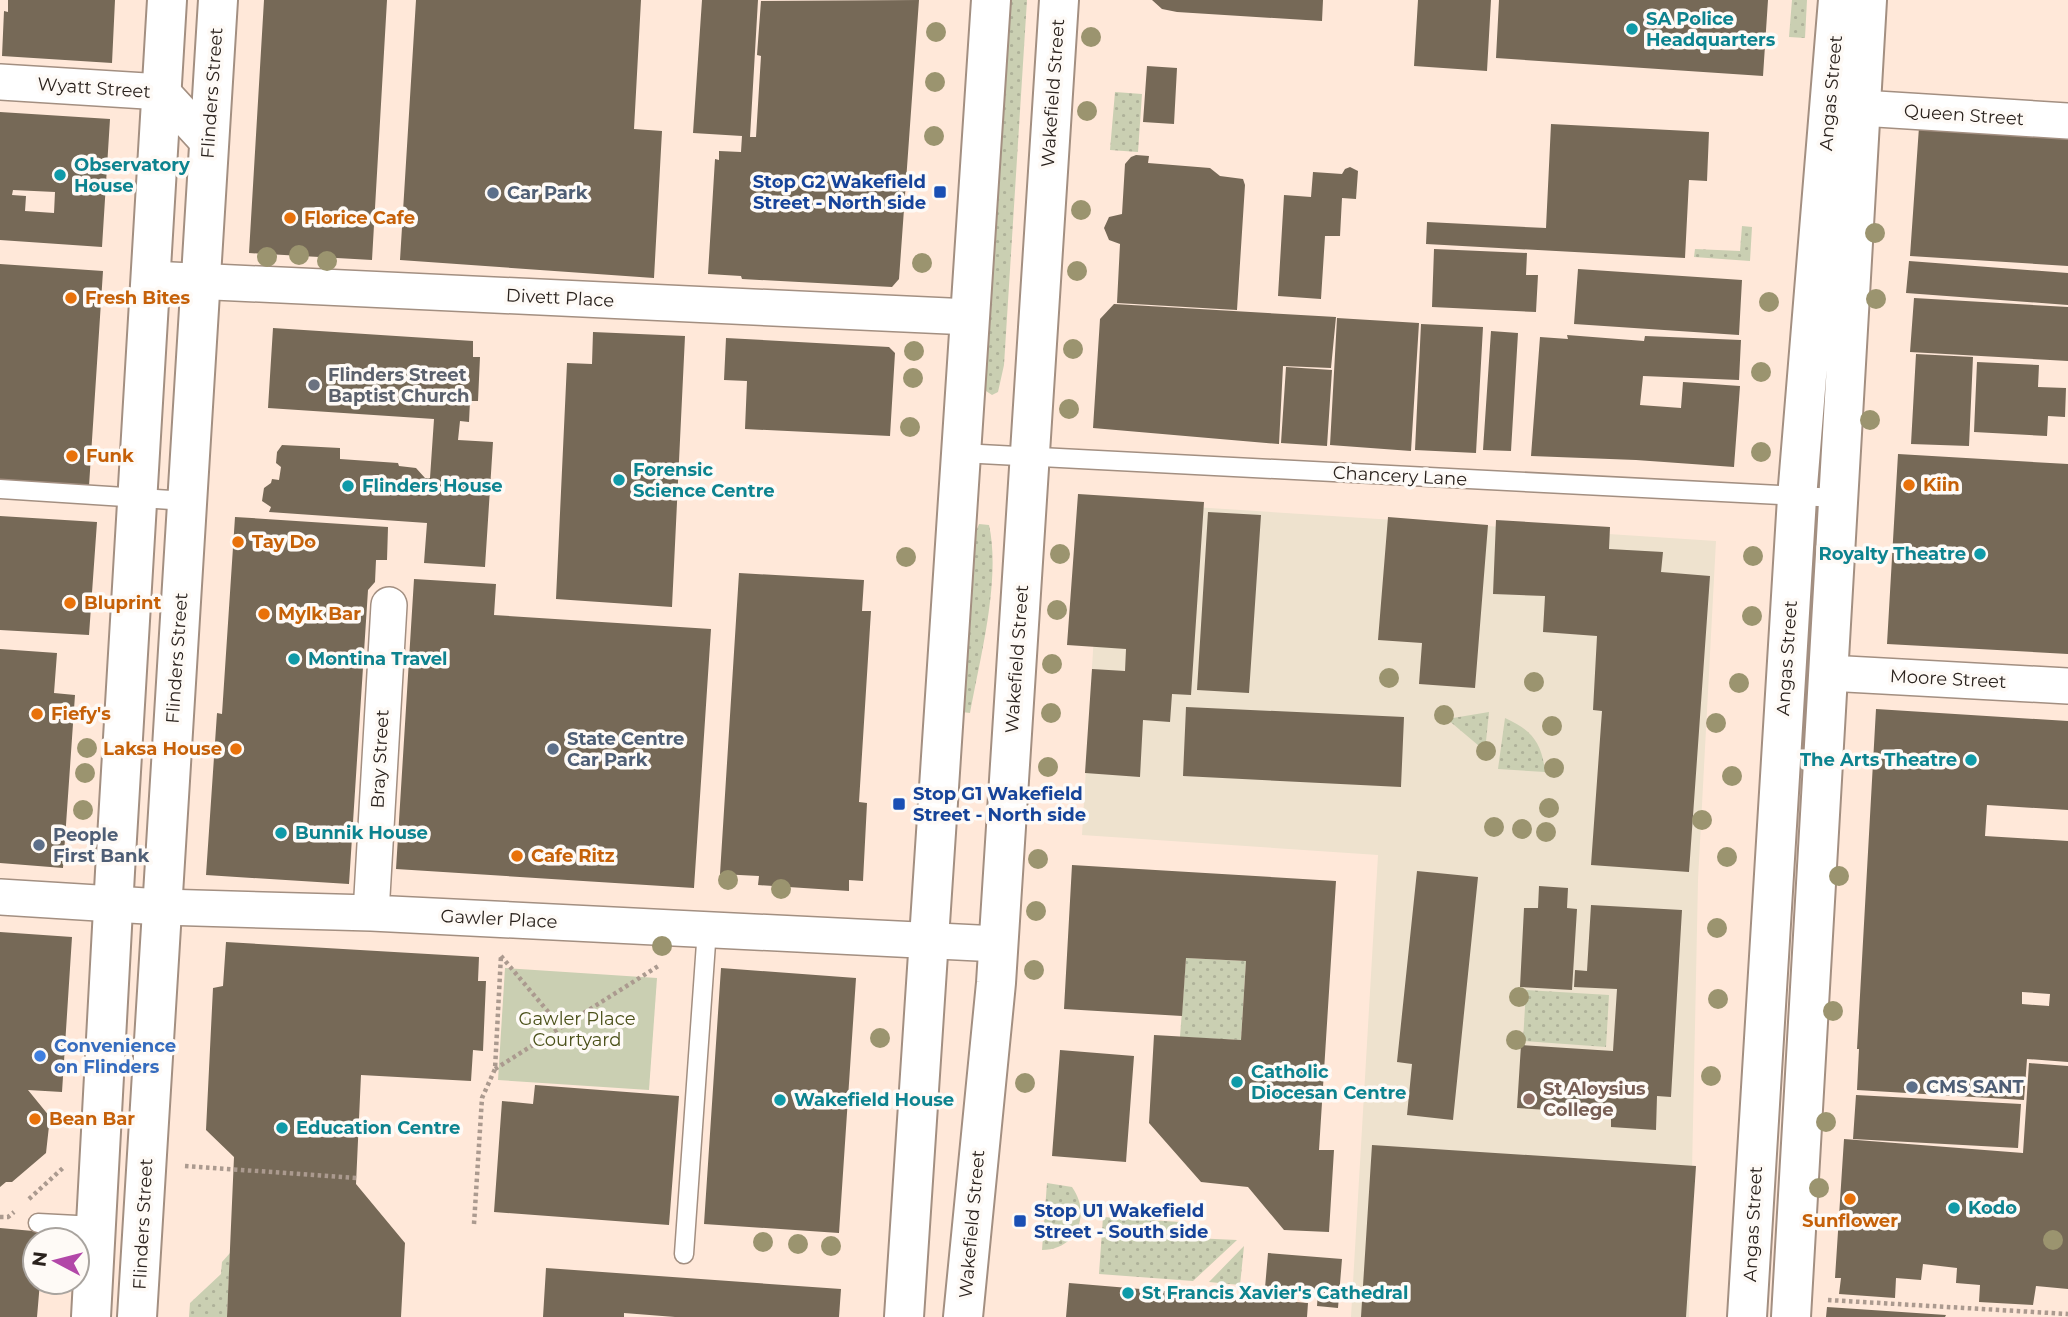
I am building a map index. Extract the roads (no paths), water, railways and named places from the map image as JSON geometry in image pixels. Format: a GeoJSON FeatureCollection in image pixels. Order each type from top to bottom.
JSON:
{"type":"FeatureCollection","features":[{"type":"Feature","properties":{"kind":"street"},"geometry":{"type":"LineString","coordinates":[[91,1317],[167,0]]}},
{"type":"Feature","properties":{"kind":"street","name":"Flinders Street"},"geometry":{"type":"LineString","coordinates":[[137,1317],[218,0]]}},
{"type":"Feature","properties":{"kind":"street"},"geometry":{"type":"LineString","coordinates":[[904,1317],[991,0]]}},
{"type":"Feature","properties":{"kind":"street","name":"Wakefield Street"},"geometry":{"type":"LineString","coordinates":[[964,1317],[998,944],[1059,0]]}},
{"type":"Feature","properties":{"kind":"street","name":"Angas Street"},"geometry":{"type":"LineString","coordinates":[[1747,1317],[1797,498],[1838,0]]}},
{"type":"Feature","properties":{"kind":"street","name":"Angas Street"},"geometry":{"type":"LineString","coordinates":[[1791,1308],[1867,0]]}},
{"type":"Feature","properties":{"kind":"street","name":"Wyatt Street"},"geometry":{"type":"LineString","coordinates":[[0,82],[162,92],[209,143]]}},
{"type":"Feature","properties":{"kind":"street","name":"Queen Street"},"geometry":{"type":"LineString","coordinates":[[1861,108],[2068,121]]}},
{"type":"Feature","properties":{"kind":"street","name":"Divett Place"},"geometry":{"type":"LineString","coordinates":[[150,279],[970,317]]}},
{"type":"Feature","properties":{"kind":"street","name":"Bray Street"},"geometry":{"type":"LineString","coordinates":[[371,913],[389,605]]}},
{"type":"Feature","properties":{"kind":"street","name":"Moore Street"},"geometry":{"type":"LineString","coordinates":[[1828,673],[2068,686]]}},
{"type":"Feature","properties":{"kind":"street","name":"Gawler Place"},"geometry":{"type":"LineString","coordinates":[[0,897],[162,907],[371,913],[998,944]]}},
{"type":"Feature","properties":{"kind":"lane","name":"Chancery Lane"},"geometry":{"type":"LineString","coordinates":[[961,453],[1797,498],[1838,498]]}},
{"type":"Feature","properties":{"kind":"lane"},"geometry":{"type":"LineString","coordinates":[[0,489],[187,501]]}},
{"type":"Feature","properties":{"kind":"lane"},"geometry":{"type":"LineString","coordinates":[[684,1254],[707,929]]}},
{"type":"Feature","properties":{"kind":"lane"},"geometry":{"type":"LineString","coordinates":[[38,1223],[96,1226]]}},
{"type":"Feature","properties":{"kind":"place","name":"SA Police Headquarters"},"geometry":{"type":"Point","coordinates":[1632,29]}},
{"type":"Feature","properties":{"kind":"place","name":"Observatory House"},"geometry":{"type":"Point","coordinates":[60,175]}},
{"type":"Feature","properties":{"kind":"place","name":"Stop G2 Wakefield Street - North side"},"geometry":{"type":"Point","coordinates":[940,192]}},
{"type":"Feature","properties":{"kind":"place","name":"Car Park"},"geometry":{"type":"Point","coordinates":[493,193]}},
{"type":"Feature","properties":{"kind":"place","name":"Florice Cafe"},"geometry":{"type":"Point","coordinates":[290,218]}},
{"type":"Feature","properties":{"kind":"place","name":"Fresh Bites"},"geometry":{"type":"Point","coordinates":[71,298]}},
{"type":"Feature","properties":{"kind":"place","name":"Flinders Street Baptist Church"},"geometry":{"type":"Point","coordinates":[314,385]}},
{"type":"Feature","properties":{"kind":"place","name":"Funk"},"geometry":{"type":"Point","coordinates":[72,456]}},
{"type":"Feature","properties":{"kind":"place","name":"Forensic Science Centre"},"geometry":{"type":"Point","coordinates":[619,480]}},
{"type":"Feature","properties":{"kind":"place","name":"Kiin"},"geometry":{"type":"Point","coordinates":[1909,485]}},
{"type":"Feature","properties":{"kind":"place","name":"Flinders House"},"geometry":{"type":"Point","coordinates":[348,486]}},
{"type":"Feature","properties":{"kind":"place","name":"Tay Do"},"geometry":{"type":"Point","coordinates":[238,542]}},
{"type":"Feature","properties":{"kind":"place","name":"Royalty Theatre"},"geometry":{"type":"Point","coordinates":[1980,554]}},
{"type":"Feature","properties":{"kind":"place","name":"Bluprint"},"geometry":{"type":"Point","coordinates":[70,603]}},
{"type":"Feature","properties":{"kind":"place","name":"Mylk Bar"},"geometry":{"type":"Point","coordinates":[264,614]}},
{"type":"Feature","properties":{"kind":"place","name":"Montina Travel"},"geometry":{"type":"Point","coordinates":[294,659]}},
{"type":"Feature","properties":{"kind":"place","name":"Fiefy's"},"geometry":{"type":"Point","coordinates":[37,714]}},
{"type":"Feature","properties":{"kind":"place","name":"Laksa House"},"geometry":{"type":"Point","coordinates":[236,749]}},
{"type":"Feature","properties":{"kind":"place","name":"State Centre Car Park"},"geometry":{"type":"Point","coordinates":[553,749]}},
{"type":"Feature","properties":{"kind":"place","name":"The Arts Theatre"},"geometry":{"type":"Point","coordinates":[1971,760]}},
{"type":"Feature","properties":{"kind":"place","name":"Stop G1 Wakefield Street - North side"},"geometry":{"type":"Point","coordinates":[899,804]}},
{"type":"Feature","properties":{"kind":"place","name":"Bunnik House"},"geometry":{"type":"Point","coordinates":[281,833]}},
{"type":"Feature","properties":{"kind":"place","name":"People First Bank"},"geometry":{"type":"Point","coordinates":[39,845]}},
{"type":"Feature","properties":{"kind":"place","name":"Cafe Ritz"},"geometry":{"type":"Point","coordinates":[517,856]}},
{"type":"Feature","properties":{"kind":"place","name":"Convenience on Flinders"},"geometry":{"type":"Point","coordinates":[40,1056]}},
{"type":"Feature","properties":{"kind":"place","name":"Catholic Diocesan Centre"},"geometry":{"type":"Point","coordinates":[1237,1082]}},
{"type":"Feature","properties":{"kind":"place","name":"CMS SANT"},"geometry":{"type":"Point","coordinates":[1912,1087]}},
{"type":"Feature","properties":{"kind":"place","name":"St Aloysius College"},"geometry":{"type":"Point","coordinates":[1529,1099]}},
{"type":"Feature","properties":{"kind":"place","name":"Wakefield House"},"geometry":{"type":"Point","coordinates":[780,1100]}},
{"type":"Feature","properties":{"kind":"place","name":"Bean Bar"},"geometry":{"type":"Point","coordinates":[35,1119]}},
{"type":"Feature","properties":{"kind":"place","name":"Education Centre"},"geometry":{"type":"Point","coordinates":[282,1128]}},
{"type":"Feature","properties":{"kind":"place","name":"Sunflower"},"geometry":{"type":"Point","coordinates":[1850,1199]}},
{"type":"Feature","properties":{"kind":"place","name":"Kodo"},"geometry":{"type":"Point","coordinates":[1954,1208]}},
{"type":"Feature","properties":{"kind":"place","name":"Stop U1 Wakefield Street - South side"},"geometry":{"type":"Point","coordinates":[1020,1221]}},
{"type":"Feature","properties":{"kind":"place","name":"St Francis Xavier's Cathedral"},"geometry":{"type":"Point","coordinates":[1128,1293]}},
{"type":"Feature","properties":{"kind":"park label","name":"Gawler Place Courtyard"},"geometry":{"type":"Point","coordinates":[577,1029]}}]}
